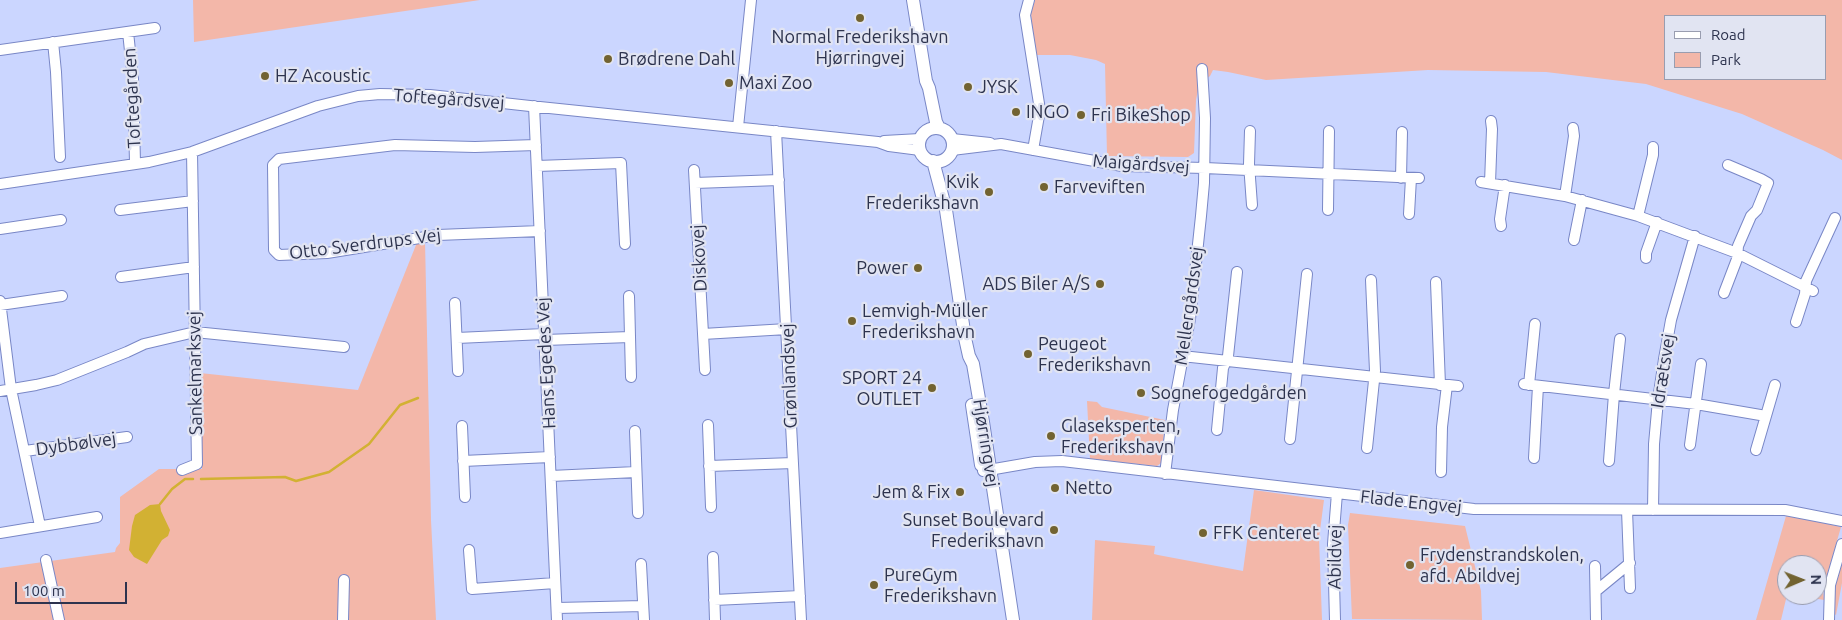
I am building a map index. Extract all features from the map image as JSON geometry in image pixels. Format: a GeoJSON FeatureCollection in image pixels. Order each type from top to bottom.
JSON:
{"type":"FeatureCollection","features":[{"type":"Feature","properties":{"kind":"main road"},"geometry":{"type":"LineString","coordinates":[[913,0],[926,81],[936,122],[927,137],[925,157],[945,152],[949,134],[927,137]]}},
{"type":"Feature","properties":{"kind":"main road","name":"Hjørringvej"},"geometry":{"type":"LineString","coordinates":[[945,152],[946,210],[969,356],[972,364],[1005,620]]}},
{"type":"Feature","properties":{"kind":"main road","name":"Hjørringvej"},"geometry":{"type":"LineString","coordinates":[[986,470],[1013,620]]}},
{"type":"Feature","properties":{"kind":"street"},"geometry":{"type":"LineString","coordinates":[[738,127],[751,0]]}},
{"type":"Feature","properties":{"kind":"street"},"geometry":{"type":"LineString","coordinates":[[1030,0],[1025,15],[1040,110],[1033,150]]}},
{"type":"Feature","properties":{"kind":"street","name":"Toftegården"},"geometry":{"type":"LineString","coordinates":[[0,50],[155,28]]}},
{"type":"Feature","properties":{"kind":"street","name":"Toftegården"},"geometry":{"type":"LineString","coordinates":[[128,32],[133,79],[136,163]]}},
{"type":"Feature","properties":{"kind":"street"},"geometry":{"type":"LineString","coordinates":[[53,42],[60,157]]}},
{"type":"Feature","properties":{"kind":"street","name":"Mellergårdsvej"},"geometry":{"type":"LineString","coordinates":[[1165,474],[1196,270],[1205,168],[1206,118],[1202,69]]}},
{"type":"Feature","properties":{"kind":"street","name":"Toftegårdsvej"},"geometry":{"type":"LineString","coordinates":[[0,184],[136,163],[192,152],[301,111],[338,100],[380,94],[430,95],[878,142],[927,137]]}},
{"type":"Feature","properties":{"kind":"street","name":"Hans Egedes Vej"},"geometry":{"type":"LineString","coordinates":[[534,106],[557,620]]}},
{"type":"Feature","properties":{"kind":"street"},"geometry":{"type":"LineString","coordinates":[[1491,122],[1486,183],[1565,196],[1658,222],[1737,253],[1810,289]]}},
{"type":"Feature","properties":{"kind":"street"},"geometry":{"type":"LineString","coordinates":[[1565,196],[1574,136],[1573,128]]}},
{"type":"Feature","properties":{"kind":"street","name":"Grønlandsvej"},"geometry":{"type":"LineString","coordinates":[[776,131],[801,620]]}},
{"type":"Feature","properties":{"kind":"street"},"geometry":{"type":"LineString","coordinates":[[1250,131],[1249,170],[1252,205]]}},
{"type":"Feature","properties":{"kind":"street"},"geometry":{"type":"LineString","coordinates":[[1328,210],[1329,131]]}},
{"type":"Feature","properties":{"kind":"street"},"geometry":{"type":"LineString","coordinates":[[1402,132],[1410,178],[1409,214]]}},
{"type":"Feature","properties":{"kind":"street","name":"Otto Sverdrups Vej"},"geometry":{"type":"LineString","coordinates":[[536,145],[475,147],[395,145],[279,159],[273,165],[274,250],[279,255],[327,253],[438,235],[540,231]]}},
{"type":"Feature","properties":{"kind":"street","name":"Maigårdsvej"},"geometry":{"type":"LineString","coordinates":[[945,152],[993,145],[1015,145],[1122,166],[1410,178]]}},
{"type":"Feature","properties":{"kind":"street"},"geometry":{"type":"LineString","coordinates":[[1638,216],[1653,155],[1653,147]]}},
{"type":"Feature","properties":{"kind":"street","name":"Sankelmarksvej"},"geometry":{"type":"LineString","coordinates":[[182,470],[196,464],[192,152]]}},
{"type":"Feature","properties":{"kind":"street"},"geometry":{"type":"LineString","coordinates":[[537,166],[621,164],[625,244]]}},
{"type":"Feature","properties":{"kind":"street"},"geometry":{"type":"LineString","coordinates":[[1724,292],[1738,246],[1768,184],[1761,179],[1728,165]]}},
{"type":"Feature","properties":{"kind":"street","name":"Diskovej"},"geometry":{"type":"LineString","coordinates":[[694,170],[705,370]]}},
{"type":"Feature","properties":{"kind":"street"},"geometry":{"type":"LineString","coordinates":[[695,183],[779,180]]}},
{"type":"Feature","properties":{"kind":"street"},"geometry":{"type":"LineString","coordinates":[[1502,226],[1500,219],[1505,185]]}},
{"type":"Feature","properties":{"kind":"street"},"geometry":{"type":"LineString","coordinates":[[1574,240],[1582,200]]}},
{"type":"Feature","properties":{"kind":"street"},"geometry":{"type":"LineString","coordinates":[[120,210],[194,201]]}},
{"type":"Feature","properties":{"kind":"street"},"geometry":{"type":"LineString","coordinates":[[1796,322],[1810,289],[1806,281],[1835,218]]}},
{"type":"Feature","properties":{"kind":"street"},"geometry":{"type":"LineString","coordinates":[[0,229],[60,220]]}},
{"type":"Feature","properties":{"kind":"street"},"geometry":{"type":"LineString","coordinates":[[1646,258],[1658,222]]}},
{"type":"Feature","properties":{"kind":"street","name":"Idrætsvej"},"geometry":{"type":"LineString","coordinates":[[1653,510],[1654,444],[1658,400],[1672,320],[1695,236]]}},
{"type":"Feature","properties":{"kind":"street"},"geometry":{"type":"LineString","coordinates":[[120,277],[194,266]]}},
{"type":"Feature","properties":{"kind":"street"},"geometry":{"type":"LineString","coordinates":[[1217,430],[1223,368],[1226,361],[1237,272]]}},
{"type":"Feature","properties":{"kind":"street"},"geometry":{"type":"LineString","coordinates":[[1290,439],[1307,274]]}},
{"type":"Feature","properties":{"kind":"street"},"geometry":{"type":"LineString","coordinates":[[1367,448],[1374,378],[1371,280]]}},
{"type":"Feature","properties":{"kind":"street"},"geometry":{"type":"LineString","coordinates":[[1436,282],[1448,385],[1442,426],[1441,472]]}},
{"type":"Feature","properties":{"kind":"street"},"geometry":{"type":"LineString","coordinates":[[0,305],[62,296]]}},
{"type":"Feature","properties":{"kind":"street"},"geometry":{"type":"LineString","coordinates":[[629,296],[631,377]]}},
{"type":"Feature","properties":{"kind":"street","name":"Dybbølvej"},"geometry":{"type":"LineString","coordinates":[[0,301],[11,389],[40,526]]}},
{"type":"Feature","properties":{"kind":"street"},"geometry":{"type":"LineString","coordinates":[[455,304],[458,371]]}},
{"type":"Feature","properties":{"kind":"street"},"geometry":{"type":"LineString","coordinates":[[1534,458],[1530,385],[1535,324]]}},
{"type":"Feature","properties":{"kind":"street"},"geometry":{"type":"LineString","coordinates":[[703,334],[787,329]]}},
{"type":"Feature","properties":{"kind":"street"},"geometry":{"type":"LineString","coordinates":[[0,391],[57,380],[144,344],[195,332],[344,347]]}},
{"type":"Feature","properties":{"kind":"street"},"geometry":{"type":"LineString","coordinates":[[457,338],[630,337]]}},
{"type":"Feature","properties":{"kind":"street"},"geometry":{"type":"LineString","coordinates":[[1610,461],[1620,339]]}},
{"type":"Feature","properties":{"kind":"street"},"geometry":{"type":"LineString","coordinates":[[1182,356],[1448,385]]}},
{"type":"Feature","properties":{"kind":"street"},"geometry":{"type":"LineString","coordinates":[[1690,445],[1701,364]]}},
{"type":"Feature","properties":{"kind":"street"},"geometry":{"type":"LineString","coordinates":[[1530,385],[1696,404],[1766,416]]}},
{"type":"Feature","properties":{"kind":"street"},"geometry":{"type":"LineString","coordinates":[[1756,450],[1776,385]]}},
{"type":"Feature","properties":{"kind":"street"},"geometry":{"type":"LineString","coordinates":[[462,426],[465,497]]}},
{"type":"Feature","properties":{"kind":"street"},"geometry":{"type":"LineString","coordinates":[[708,426],[711,507]]}},
{"type":"Feature","properties":{"kind":"street"},"geometry":{"type":"LineString","coordinates":[[635,431],[638,513]]}},
{"type":"Feature","properties":{"kind":"street","name":"Dybbølvej"},"geometry":{"type":"LineString","coordinates":[[25,452],[127,437]]}},
{"type":"Feature","properties":{"kind":"street"},"geometry":{"type":"LineString","coordinates":[[463,461],[550,457]]}},
{"type":"Feature","properties":{"kind":"street","name":"Flade Engvej"},"geometry":{"type":"LineString","coordinates":[[986,470],[1036,462],[1062,461],[1474,509],[1786,510],[1842,521]]}},
{"type":"Feature","properties":{"kind":"street"},"geometry":{"type":"LineString","coordinates":[[709,466],[793,463]]}},
{"type":"Feature","properties":{"kind":"street"},"geometry":{"type":"LineString","coordinates":[[551,476],[636,472]]}},
{"type":"Feature","properties":{"kind":"street","name":"Abildvej"},"geometry":{"type":"LineString","coordinates":[[1335,620],[1333,544],[1338,493]]}},
{"type":"Feature","properties":{"kind":"street"},"geometry":{"type":"LineString","coordinates":[[1627,510],[1630,588]]}},
{"type":"Feature","properties":{"kind":"street"},"geometry":{"type":"LineString","coordinates":[[0,533],[97,517]]}},
{"type":"Feature","properties":{"kind":"street"},"geometry":{"type":"LineString","coordinates":[[1830,620],[1830,585],[1842,544]]}},
{"type":"Feature","properties":{"kind":"street"},"geometry":{"type":"LineString","coordinates":[[470,550],[472,589],[555,583]]}},
{"type":"Feature","properties":{"kind":"street"},"geometry":{"type":"LineString","coordinates":[[713,557],[715,620]]}},
{"type":"Feature","properties":{"kind":"street"},"geometry":{"type":"LineString","coordinates":[[46,560],[59,620]]}},
{"type":"Feature","properties":{"kind":"street"},"geometry":{"type":"LineString","coordinates":[[1596,591],[1630,563]]}},
{"type":"Feature","properties":{"kind":"street"},"geometry":{"type":"LineString","coordinates":[[641,564],[644,620]]}},
{"type":"Feature","properties":{"kind":"street"},"geometry":{"type":"LineString","coordinates":[[1595,566],[1596,620]]}},
{"type":"Feature","properties":{"kind":"street"},"geometry":{"type":"LineString","coordinates":[[342,620],[344,580]]}},
{"type":"Feature","properties":{"kind":"street"},"geometry":{"type":"LineString","coordinates":[[714,600],[800,596]]}},
{"type":"Feature","properties":{"kind":"street"},"geometry":{"type":"LineString","coordinates":[[557,608],[644,606]]}},
{"type":"Feature","properties":{"kind":"green space"},"geometry":{"type":"Polygon","coordinates":[[[193,0],[480,0],[194,42],[193,0]]]}},
{"type":"Feature","properties":{"kind":"green space"},"geometry":{"type":"Polygon","coordinates":[[[1035,0],[1842,0],[1842,160],[1742,114],[1646,84],[1546,72],[1428,70],[1266,80],[1213,70],[1210,76],[1199,85],[1196,100],[1194,153],[1188,157],[1107,156],[1105,64],[1096,60],[1070,55],[1035,55],[1031,13],[1035,0]]]}},
{"type":"Feature","properties":{"kind":"green space"},"geometry":{"type":"Polygon","coordinates":[[[418,240],[425,241],[431,520],[436,620],[0,620],[0,568],[115,552],[120,543],[120,497],[159,469],[202,469],[200,373],[358,390],[418,240]]]}},
{"type":"Feature","properties":{"kind":"green space"},"geometry":{"type":"Polygon","coordinates":[[[1087,401],[1097,402],[1102,407],[1165,420],[1161,463],[1157,466],[1090,459],[1087,401]]]}},
{"type":"Feature","properties":{"kind":"green space"},"geometry":{"type":"Polygon","coordinates":[[[1254,490],[1324,500],[1319,538],[1322,620],[1092,620],[1095,540],[1155,546],[1154,554],[1243,571],[1254,490]]]}},
{"type":"Feature","properties":{"kind":"green space","name":"Frydenstrandskolen, afd. Abildvej"},"geometry":{"type":"Polygon","coordinates":[[[1350,513],[1465,526],[1481,591],[1482,620],[1352,619],[1348,525],[1350,513]]]}},
{"type":"Feature","properties":{"kind":"green space"},"geometry":{"type":"Polygon","coordinates":[[[1786,516],[1841,527],[1827,575],[1827,555],[1777,555],[1777,605],[1785,605],[1781,620],[1756,620],[1786,516]]]}},
{"type":"Feature","properties":{"kind":"green space"},"geometry":{"type":"Polygon","coordinates":[[[1842,556],[1842,583],[1836,615],[1833,613],[1833,587],[1842,556]]]}},
{"type":"Feature","properties":{"kind":"shaded area"},"geometry":{"type":"Polygon","coordinates":[[[160,504],[161,511],[170,530],[168,536],[162,540],[147,564],[134,557],[129,550],[132,526],[135,515],[150,505],[160,504]]]}},
{"type":"Feature","properties":{"kind":"waterway"},"geometry":{"type":"LineString","coordinates":[[201,479],[285,477],[296,481],[329,472],[369,444],[400,405],[418,398]]}},
{"type":"Feature","properties":{"kind":"waterway"},"geometry":{"type":"LineString","coordinates":[[160,504],[172,489],[185,479],[193,479]]}},
{"type":"Feature","properties":{"kind":"place","name":"Normal Frederikshavn Hjørringvej"},"geometry":{"type":"Point","coordinates":[860,18]}},
{"type":"Feature","properties":{"kind":"place","name":"Brødrene Dahl"},"geometry":{"type":"Point","coordinates":[608,59]}},
{"type":"Feature","properties":{"kind":"place","name":"HZ Acoustic"},"geometry":{"type":"Point","coordinates":[265,76]}},
{"type":"Feature","properties":{"kind":"place","name":"Maxi Zoo"},"geometry":{"type":"Point","coordinates":[729,83]}},
{"type":"Feature","properties":{"kind":"place","name":"JYSK"},"geometry":{"type":"Point","coordinates":[968,87]}},
{"type":"Feature","properties":{"kind":"place","name":"INGO"},"geometry":{"type":"Point","coordinates":[1016,112]}},
{"type":"Feature","properties":{"kind":"place","name":"Fri BikeShop"},"geometry":{"type":"Point","coordinates":[1081,115]}},
{"type":"Feature","properties":{"kind":"place","name":"Farveviften"},"geometry":{"type":"Point","coordinates":[1044,187]}},
{"type":"Feature","properties":{"kind":"place","name":"Kvik Frederikshavn"},"geometry":{"type":"Point","coordinates":[989,192]}},
{"type":"Feature","properties":{"kind":"place","name":"Power"},"geometry":{"type":"Point","coordinates":[918,268]}},
{"type":"Feature","properties":{"kind":"place","name":"ADS Biler A/S"},"geometry":{"type":"Point","coordinates":[1100,284]}},
{"type":"Feature","properties":{"kind":"place","name":"Lemvigh-Müller Frederikshavn"},"geometry":{"type":"Point","coordinates":[852,321]}},
{"type":"Feature","properties":{"kind":"place","name":"Peugeot Frederikshavn"},"geometry":{"type":"Point","coordinates":[1028,354]}},
{"type":"Feature","properties":{"kind":"place","name":"SPORT 24 OUTLET"},"geometry":{"type":"Point","coordinates":[932,388]}},
{"type":"Feature","properties":{"kind":"place","name":"Sognefogedgården"},"geometry":{"type":"Point","coordinates":[1141,393]}},
{"type":"Feature","properties":{"kind":"place","name":"Glaseksperten, Frederikshavn"},"geometry":{"type":"Point","coordinates":[1051,436]}},
{"type":"Feature","properties":{"kind":"place","name":"Netto"},"geometry":{"type":"Point","coordinates":[1055,488]}},
{"type":"Feature","properties":{"kind":"place","name":"Jem & Fix"},"geometry":{"type":"Point","coordinates":[960,492]}},
{"type":"Feature","properties":{"kind":"place","name":"Sunset Boulevard Frederikshavn"},"geometry":{"type":"Point","coordinates":[1054,530]}},
{"type":"Feature","properties":{"kind":"place","name":"FFK Centeret"},"geometry":{"type":"Point","coordinates":[1203,533]}},
{"type":"Feature","properties":{"kind":"place","name":"Frydenstrandskolen, afd. Abildvej"},"geometry":{"type":"Point","coordinates":[1410,565]}},
{"type":"Feature","properties":{"kind":"place","name":"PureGym Frederikshavn"},"geometry":{"type":"Point","coordinates":[874,585]}}]}
